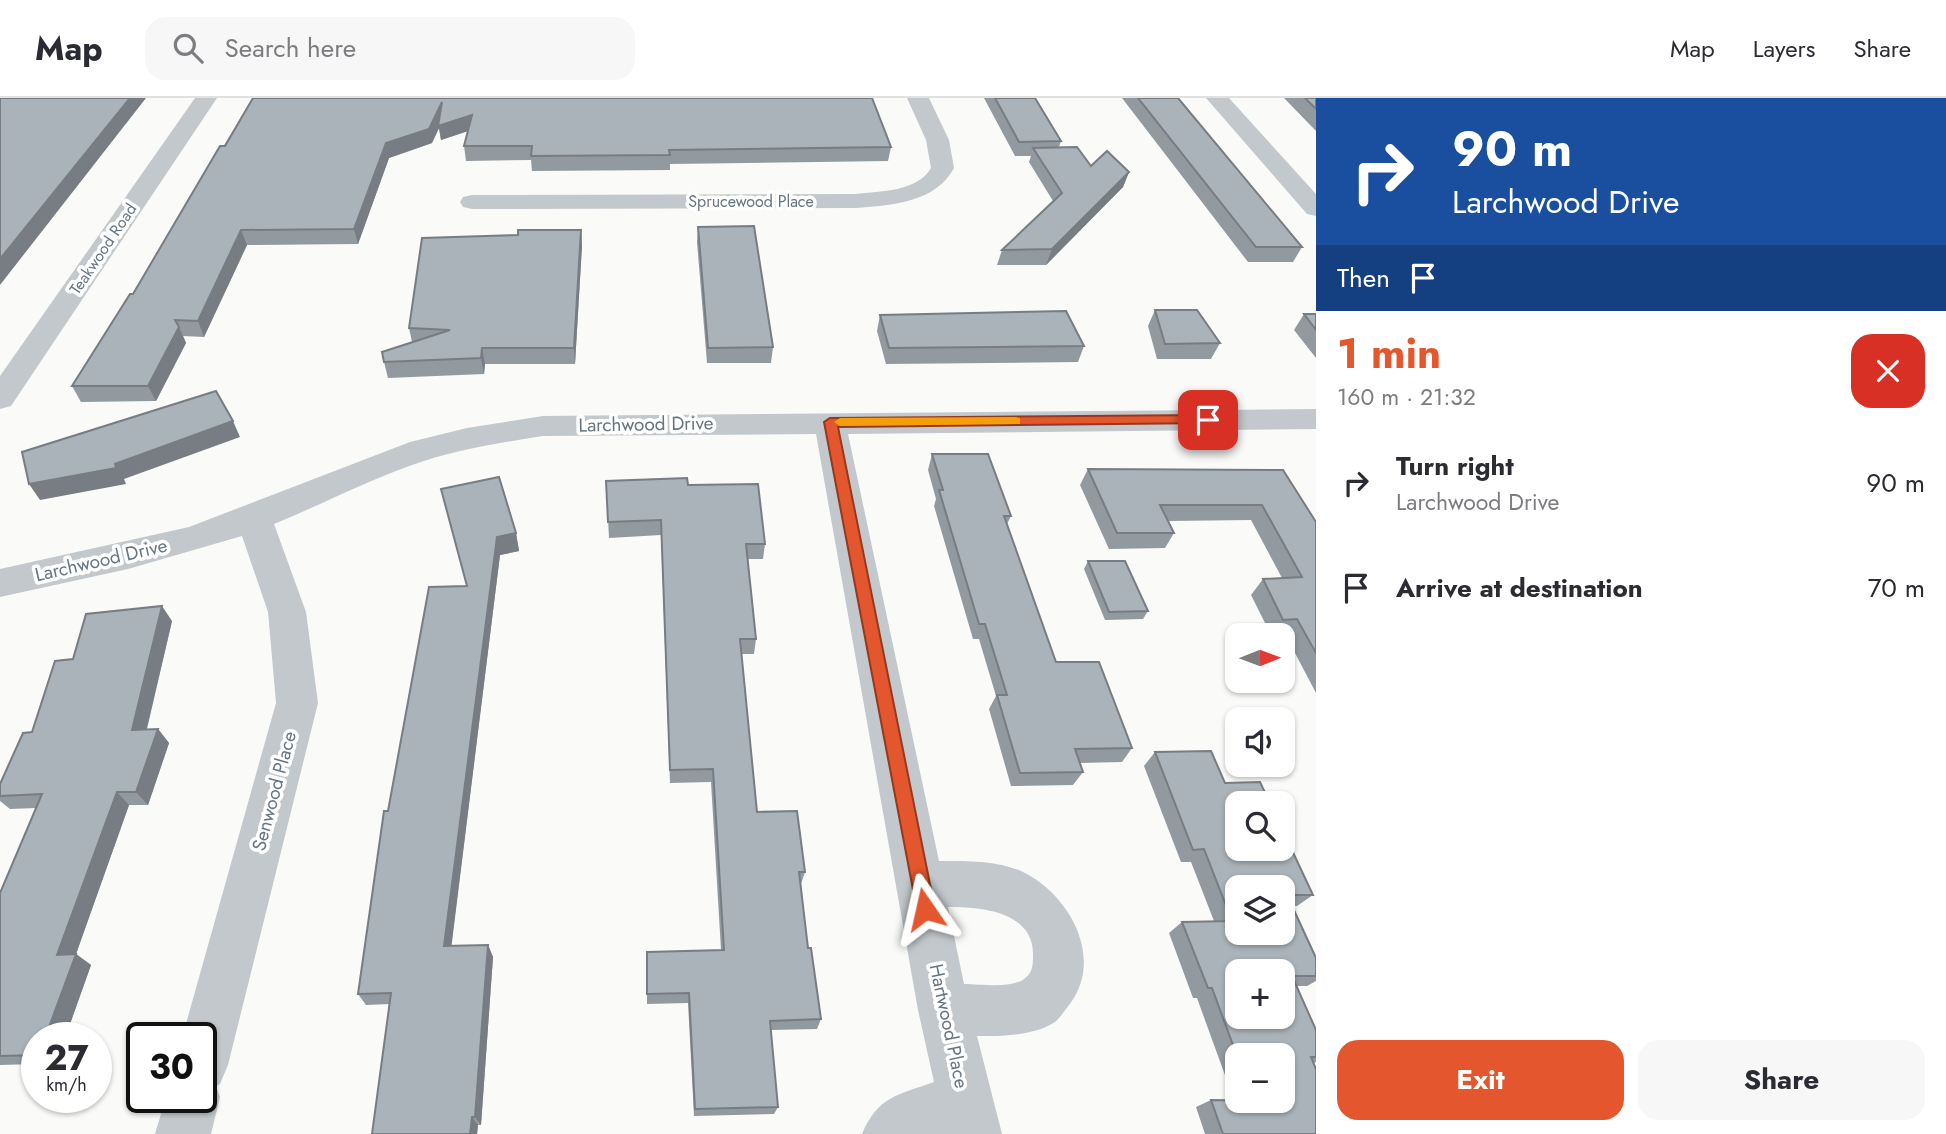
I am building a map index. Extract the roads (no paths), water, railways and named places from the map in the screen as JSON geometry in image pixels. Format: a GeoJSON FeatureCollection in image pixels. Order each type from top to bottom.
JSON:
{"type":"FeatureCollection","features":[{"type":"Feature","properties":{"kind":"street","name":"Teakwood Road"},"geometry":{"type":"LineString","coordinates":[[0,399],[206,98]]}},
{"type":"Feature","properties":{"kind":"street","name":"Sprucewood Place"},"geometry":{"type":"LineString","coordinates":[[472,202],[856,201],[912,191],[931,184],[942,171],[943,164],[938,142],[918,98]]}},
{"type":"Feature","properties":{"kind":"street"},"geometry":{"type":"LineString","coordinates":[[1217,98],[1316,209]]}},
{"type":"Feature","properties":{"kind":"street","name":"Larchwood Drive"},"geometry":{"type":"LineString","coordinates":[[0,583],[163,546],[254,518],[368,469],[422,450],[478,436],[543,426],[1316,419]]}},
{"type":"Feature","properties":{"kind":"street","name":"Hartwood Place"},"geometry":{"type":"LineString","coordinates":[[830,422],[944,1010],[969,1117]]}},
{"type":"Feature","properties":{"kind":"street","name":"Senwood Place"},"geometry":{"type":"LineString","coordinates":[[213,1022],[298,703],[287,612],[254,518]]}},
{"type":"Feature","properties":{"kind":"street"},"geometry":{"type":"LineString","coordinates":[[920,884],[974,884],[1008,889],[1040,911],[1058,943],[1058,978],[1038,1003],[1003,1010],[944,1010]]}},
{"type":"Feature","properties":{"kind":"street"},"geometry":{"type":"LineString","coordinates":[[183,1134],[188,1113]]}},
{"type":"Feature","properties":{"kind":"street"},"geometry":{"type":"LineString","coordinates":[[890,1134],[902,1121],[969,1117]]}}]}
